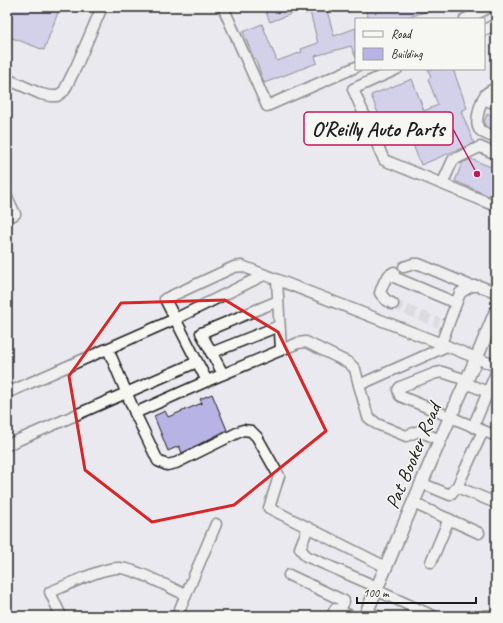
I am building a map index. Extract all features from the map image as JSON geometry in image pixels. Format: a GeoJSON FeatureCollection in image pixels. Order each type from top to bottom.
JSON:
{"type":"FeatureCollection","features":[{"type":"Feature","properties":{"kind":"main road","name":"Pat Booker Road"},"geometry":{"type":"LineString","coordinates":[[370,615],[377,589],[421,483],[477,357],[492,334],[496,311]]}},
{"type":"Feature","properties":{"kind":"street"},"geometry":{"type":"LineString","coordinates":[[7,79],[41,94],[57,96],[64,91],[102,7]]}},
{"type":"Feature","properties":{"kind":"street"},"geometry":{"type":"LineString","coordinates":[[223,7],[268,106],[355,67]]}},
{"type":"Feature","properties":{"kind":"street"},"geometry":{"type":"LineString","coordinates":[[469,14],[490,7]]}},
{"type":"Feature","properties":{"kind":"street"},"geometry":{"type":"LineString","coordinates":[[485,30],[496,24]]}},
{"type":"Feature","properties":{"kind":"street"},"geometry":{"type":"LineString","coordinates":[[395,70],[353,89],[384,160],[496,206]]}},
{"type":"Feature","properties":{"kind":"street"},"geometry":{"type":"LineString","coordinates":[[496,88],[486,94],[483,98],[477,118],[477,127],[480,131],[496,138]]}},
{"type":"Feature","properties":{"kind":"street"},"geometry":{"type":"LineString","coordinates":[[483,98],[496,104]]}},
{"type":"Feature","properties":{"kind":"street"},"geometry":{"type":"LineString","coordinates":[[442,184],[453,160],[480,148],[496,154]]}},
{"type":"Feature","properties":{"kind":"street"},"geometry":{"type":"LineString","coordinates":[[7,197],[15,214],[7,219]]}},
{"type":"Feature","properties":{"kind":"street"},"geometry":{"type":"LineString","coordinates":[[393,304],[386,300],[380,293],[384,282],[389,275],[413,264],[419,264],[471,286],[479,286],[496,292]]}},
{"type":"Feature","properties":{"kind":"street"},"geometry":{"type":"LineString","coordinates":[[207,381],[164,299],[234,267],[242,266],[477,357],[496,366]]}},
{"type":"Feature","properties":{"kind":"street"},"geometry":{"type":"LineString","coordinates":[[7,393],[175,320],[264,275]]}},
{"type":"Feature","properties":{"kind":"street"},"geometry":{"type":"LineString","coordinates":[[389,275],[456,303]]}},
{"type":"Feature","properties":{"kind":"street"},"geometry":{"type":"LineString","coordinates":[[277,280],[281,350]]}},
{"type":"Feature","properties":{"kind":"street"},"geometry":{"type":"LineString","coordinates":[[444,345],[443,325],[460,294],[471,286]]}},
{"type":"Feature","properties":{"kind":"street"},"geometry":{"type":"LineString","coordinates":[[223,374],[201,334],[278,301]]}},
{"type":"Feature","properties":{"kind":"street"},"geometry":{"type":"LineString","coordinates":[[211,353],[279,326]]}},
{"type":"Feature","properties":{"kind":"street"},"geometry":{"type":"LineString","coordinates":[[135,413],[223,374],[298,343],[306,342],[349,363],[355,369],[368,417],[377,424],[406,436],[418,431],[440,440]]}},
{"type":"Feature","properties":{"kind":"street"},"geometry":{"type":"LineString","coordinates":[[359,385],[444,345]]}},
{"type":"Feature","properties":{"kind":"street"},"geometry":{"type":"LineString","coordinates":[[108,349],[135,413],[158,461],[167,465],[176,463],[243,430],[251,431],[257,437],[279,476],[269,508],[386,567]]}},
{"type":"Feature","properties":{"kind":"street"},"geometry":{"type":"LineString","coordinates":[[7,445],[197,362]]}},
{"type":"Feature","properties":{"kind":"street"},"geometry":{"type":"LineString","coordinates":[[488,392],[442,372],[400,387],[398,390],[400,396],[496,436]]}},
{"type":"Feature","properties":{"kind":"street"},"geometry":{"type":"LineString","coordinates":[[473,427],[496,373]]}},
{"type":"Feature","properties":{"kind":"street"},"geometry":{"type":"LineString","coordinates":[[421,483],[450,494],[457,487],[483,431]]}},
{"type":"Feature","properties":{"kind":"street"},"geometry":{"type":"LineString","coordinates":[[457,487],[496,503]]}},
{"type":"Feature","properties":{"kind":"street"},"geometry":{"type":"LineString","coordinates":[[413,503],[479,533]]}},
{"type":"Feature","properties":{"kind":"street"},"geometry":{"type":"LineString","coordinates":[[431,562],[449,519]]}},
{"type":"Feature","properties":{"kind":"street"},"geometry":{"type":"LineString","coordinates":[[177,616],[216,524]]}},
{"type":"Feature","properties":{"kind":"street"},"geometry":{"type":"LineString","coordinates":[[308,528],[300,548],[306,556],[433,616]]}},
{"type":"Feature","properties":{"kind":"street"},"geometry":{"type":"LineString","coordinates":[[61,616],[50,592],[107,570],[121,568],[134,572],[186,595]]}},
{"type":"Feature","properties":{"kind":"street"},"geometry":{"type":"LineString","coordinates":[[290,575],[344,601],[336,614],[351,616]]}},
{"type":"Feature","properties":{"kind":"street"},"geometry":{"type":"LineString","coordinates":[[484,616],[493,616]]}},
{"type":"Feature","properties":{"kind":"highlighted area"},"geometry":{"type":"Polygon","coordinates":[[[225,300],[278,332],[326,431],[234,505],[152,522],[85,470],[69,376],[121,303],[225,300]]]}},
{"type":"Feature","properties":{"kind":"building"},"geometry":{"type":"Polygon","coordinates":[[[7,7],[60,7],[44,50],[7,36],[7,7]]]}},
{"type":"Feature","properties":{"kind":"building"},"geometry":{"type":"Polygon","coordinates":[[[264,7],[326,7],[334,36],[355,28],[355,56],[351,46],[315,56],[317,63],[264,83],[243,32],[262,24],[277,61],[302,52],[301,49],[318,43],[310,12],[305,14],[304,9],[270,22],[264,7]]]}},
{"type":"Feature","properties":{"kind":"building"},"geometry":{"type":"Polygon","coordinates":[[[364,7],[436,7],[407,18],[369,18],[364,7]]]}},
{"type":"Feature","properties":{"kind":"building"},"geometry":{"type":"Polygon","coordinates":[[[428,70],[453,70],[467,108],[461,111],[474,143],[421,165],[401,114],[381,121],[371,95],[412,79],[424,111],[438,105],[428,79],[431,77],[428,70]]]}},
{"type":"Feature","properties":{"kind":"building"},"geometry":{"type":"Polygon","coordinates":[[[487,114],[495,118],[496,116],[496,131],[485,126],[484,122],[487,114]]]}},
{"type":"Feature","properties":{"kind":"building"},"geometry":{"type":"Polygon","coordinates":[[[471,159],[496,169],[496,179],[489,196],[455,181],[462,163],[471,159]]]}},
{"type":"Feature","properties":{"kind":"building"},"geometry":{"type":"Polygon","coordinates":[[[212,394],[227,430],[182,453],[179,446],[168,451],[154,416],[165,411],[168,417],[202,403],[200,399],[212,394]]]}},
{"type":"Feature","properties":{"kind":"tunnel"},"geometry":{"type":"LineString","coordinates":[[393,304],[439,323]]}},
{"type":"Feature","properties":{"kind":"place","name":"O'Reilly Auto Parts"},"geometry":{"type":"Point","coordinates":[477,174]}}]}
